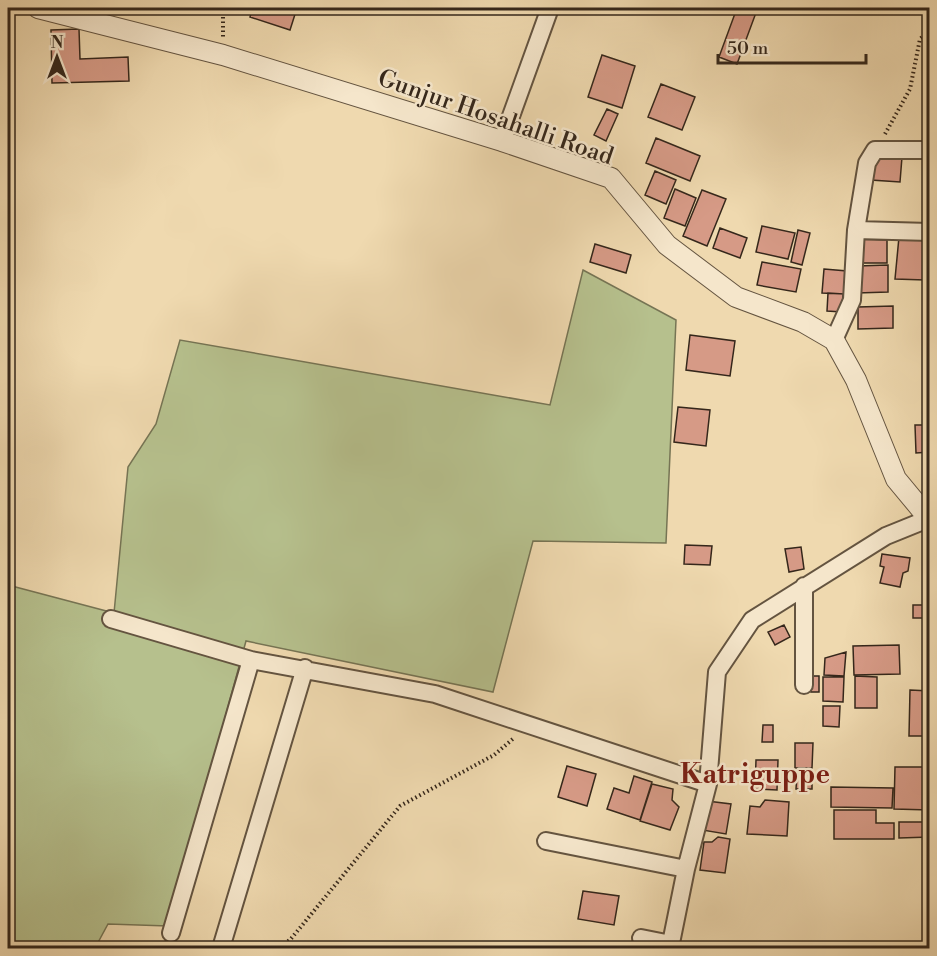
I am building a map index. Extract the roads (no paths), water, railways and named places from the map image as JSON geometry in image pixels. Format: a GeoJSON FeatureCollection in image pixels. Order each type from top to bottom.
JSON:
{"type":"FeatureCollection","features":[{"type":"Feature","properties":{"kind":"street","name":"Gunjur Hosahalli Road"},"geometry":{"type":"LineString","coordinates":[[38,8],[223,55],[502,141],[610,178],[667,245],[736,297],[802,322],[834,340]]}},
{"type":"Feature","properties":{"kind":"street"},"geometry":{"type":"LineString","coordinates":[[502,141],[550,8]]}},
{"type":"Feature","properties":{"kind":"street"},"geometry":{"type":"LineString","coordinates":[[641,938],[671,946],[686,869],[708,784],[717,672],[752,620],[886,536],[929,520],[896,479],[856,380],[834,340],[852,300],[856,230],[867,163],[875,150],[930,150]]}},
{"type":"Feature","properties":{"kind":"street"},"geometry":{"type":"LineString","coordinates":[[856,230],[930,232]]}},
{"type":"Feature","properties":{"kind":"street"},"geometry":{"type":"LineString","coordinates":[[804,586],[804,685]]}},
{"type":"Feature","properties":{"kind":"street"},"geometry":{"type":"LineString","coordinates":[[111,619],[251,660],[435,694],[708,784]]}},
{"type":"Feature","properties":{"kind":"street"},"geometry":{"type":"LineString","coordinates":[[171,933],[251,660]]}},
{"type":"Feature","properties":{"kind":"street"},"geometry":{"type":"LineString","coordinates":[[221,948],[304,668]]}},
{"type":"Feature","properties":{"kind":"street"},"geometry":{"type":"LineString","coordinates":[[546,841],[686,869]]}},
{"type":"Feature","properties":{"kind":"district","name":"Katriguppe"},"geometry":{"type":"Point","coordinates":[755,774]}}]}
